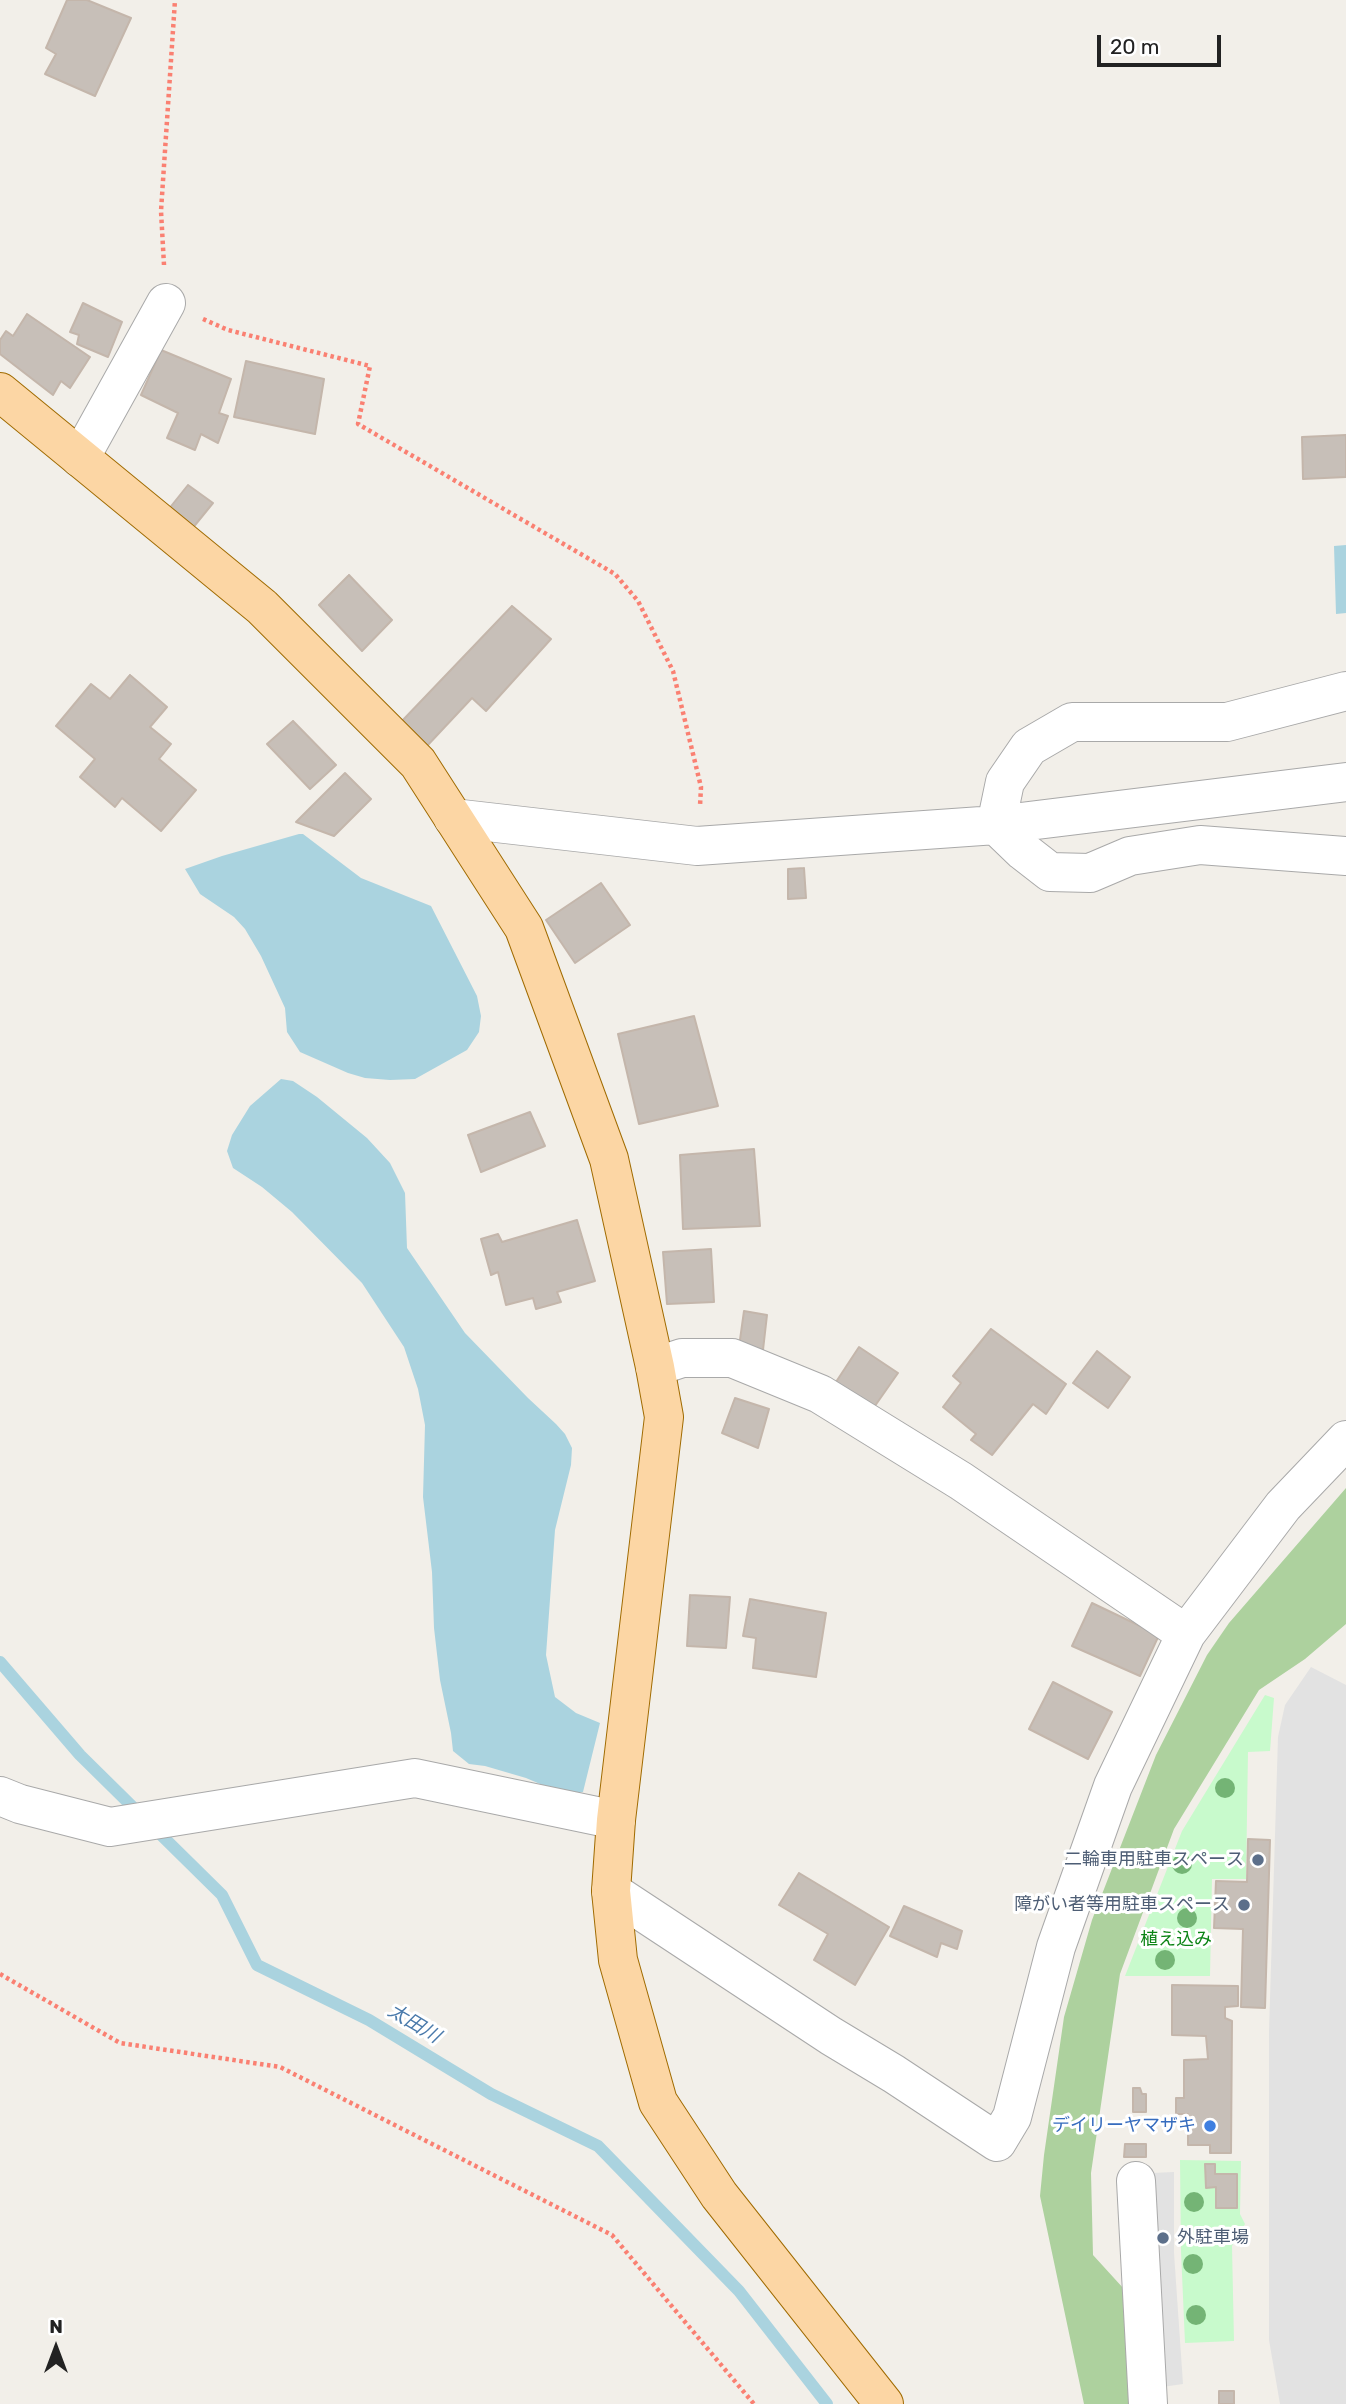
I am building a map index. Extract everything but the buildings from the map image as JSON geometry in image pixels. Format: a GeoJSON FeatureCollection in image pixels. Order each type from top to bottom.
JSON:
{"type":"FeatureCollection","features":[{"type":"Feature","properties":{"kind":"main road"},"geometry":{"type":"LineString","coordinates":[[0,392],[262,607],[418,763],[524,928],[609,1160],[664,1417],[616,1820],[611,1891],[618,1961],[658,2102],[719,2194],[884,2404]]}},
{"type":"Feature","properties":{"kind":"street"},"geometry":{"type":"LineString","coordinates":[[80,458],[166,303]]}},
{"type":"Feature","properties":{"kind":"street"},"geometry":{"type":"LineString","coordinates":[[996,825],[1005,782],[1029,747],[1072,722],[1227,722],[1346,691]]}},
{"type":"Feature","properties":{"kind":"street"},"geometry":{"type":"LineString","coordinates":[[453,818],[697,846],[996,825],[1346,782]]}},
{"type":"Feature","properties":{"kind":"street"},"geometry":{"type":"LineString","coordinates":[[996,825],[1050,872],[1090,873],[1130,856],[1200,845],[1346,856]]}},
{"type":"Feature","properties":{"kind":"street"},"geometry":{"type":"LineString","coordinates":[[655,1367],[682,1358],[732,1358],[820,1394],[961,1481],[1186,1634]]}},
{"type":"Feature","properties":{"kind":"street"},"geometry":{"type":"LineString","coordinates":[[611,1891],[997,2142],[1012,2117],[1056,1947],[1113,1786],[1186,1634],[1283,1506],[1346,1440]]}},
{"type":"Feature","properties":{"kind":"street"},"geometry":{"type":"LineString","coordinates":[[0,1796],[20,1804],[110,1827],[415,1778],[616,1820]]}},
{"type":"Feature","properties":{"kind":"street"},"geometry":{"type":"LineString","coordinates":[[1136,2181],[1148,2404]]}},
{"type":"Feature","properties":{"kind":"path"},"geometry":{"type":"LineString","coordinates":[[175,0],[161,211],[166,303],[228,330],[370,366],[358,424],[615,574],[638,601],[673,671],[701,787],[697,846]]}},
{"type":"Feature","properties":{"kind":"path"},"geometry":{"type":"LineString","coordinates":[[0,1974],[120,2043],[280,2067],[612,2235],[754,2404]]}},
{"type":"Feature","properties":{"kind":"green space"},"geometry":{"type":"Polygon","coordinates":[[[1346,1488],[1346,1624],[1305,1659],[1259,1690],[1174,1829],[1120,1974],[1091,2173],[1093,2255],[1124,2289],[1132,2404],[1084,2404],[1040,2196],[1064,2017],[1092,1920],[1156,1755],[1207,1655],[1229,1623],[1346,1488]]]}},
{"type":"Feature","properties":{"kind":"green space","name":"植え込み"},"geometry":{"type":"Polygon","coordinates":[[[1265,1695],[1274,1698],[1270,1751],[1248,1752],[1246,1879],[1212,1879],[1210,1976],[1125,1976],[1182,1831],[1265,1695]]]}},
{"type":"Feature","properties":{"kind":"green space"},"geometry":{"type":"Polygon","coordinates":[[[1180,2160],[1241,2161],[1240,2214],[1245,2224],[1232,2246],[1234,2341],[1185,2343],[1180,2160]]]}},
{"type":"Feature","properties":{"kind":"shaded area"},"geometry":{"type":"Polygon","coordinates":[[[1311,1667],[1346,1685],[1346,2404],[1280,2404],[1269,2340],[1269,2031],[1278,1737],[1285,1705],[1311,1667]]]}},
{"type":"Feature","properties":{"kind":"shaded area"},"geometry":{"type":"Polygon","coordinates":[[[1174,2172],[1174,2253],[1183,2384],[1162,2387],[1152,2173],[1174,2172]]]}},
{"type":"Feature","properties":{"kind":"water"},"geometry":{"type":"Polygon","coordinates":[[[1346,545],[1346,613],[1336,614],[1334,546],[1346,545]]]}},
{"type":"Feature","properties":{"kind":"water"},"geometry":{"type":"Polygon","coordinates":[[[303,834],[361,878],[431,906],[477,996],[481,1016],[479,1032],[467,1050],[415,1079],[390,1080],[365,1078],[348,1073],[300,1052],[287,1032],[285,1008],[245,929],[234,917],[200,894],[185,869],[303,834]]]}},
{"type":"Feature","properties":{"kind":"water"},"geometry":{"type":"Polygon","coordinates":[[[281,1079],[293,1081],[317,1097],[367,1138],[390,1163],[405,1193],[407,1248],[465,1333],[556,1424],[572,1448],[571,1465],[555,1530],[546,1655],[555,1697],[576,1713],[600,1723],[583,1792],[566,1795],[526,1778],[469,1764],[453,1751],[434,1628],[432,1572],[423,1497],[425,1425],[418,1389],[404,1347],[362,1283],[292,1212],[262,1187],[233,1168],[227,1151],[232,1135],[250,1106],[281,1079]]]}},
{"type":"Feature","properties":{"kind":"waterway","name":"太田川"},"geometry":{"type":"LineString","coordinates":[[0,1662],[80,1755],[222,1895],[257,1965],[369,2020],[491,2094],[598,2146],[739,2291],[827,2404]]}},
{"type":"Feature","properties":{"kind":"place","name":"二輪車用駐車スペース"},"geometry":{"type":"Point","coordinates":[1258,1860]}},
{"type":"Feature","properties":{"kind":"place","name":"障がい者等用駐車スペース"},"geometry":{"type":"Point","coordinates":[1244,1905]}},
{"type":"Feature","properties":{"kind":"place","name":"デイリーヤマザキ"},"geometry":{"type":"Point","coordinates":[1210,2126]}},
{"type":"Feature","properties":{"kind":"place","name":"外駐車場"},"geometry":{"type":"Point","coordinates":[1163,2238]}}]}
